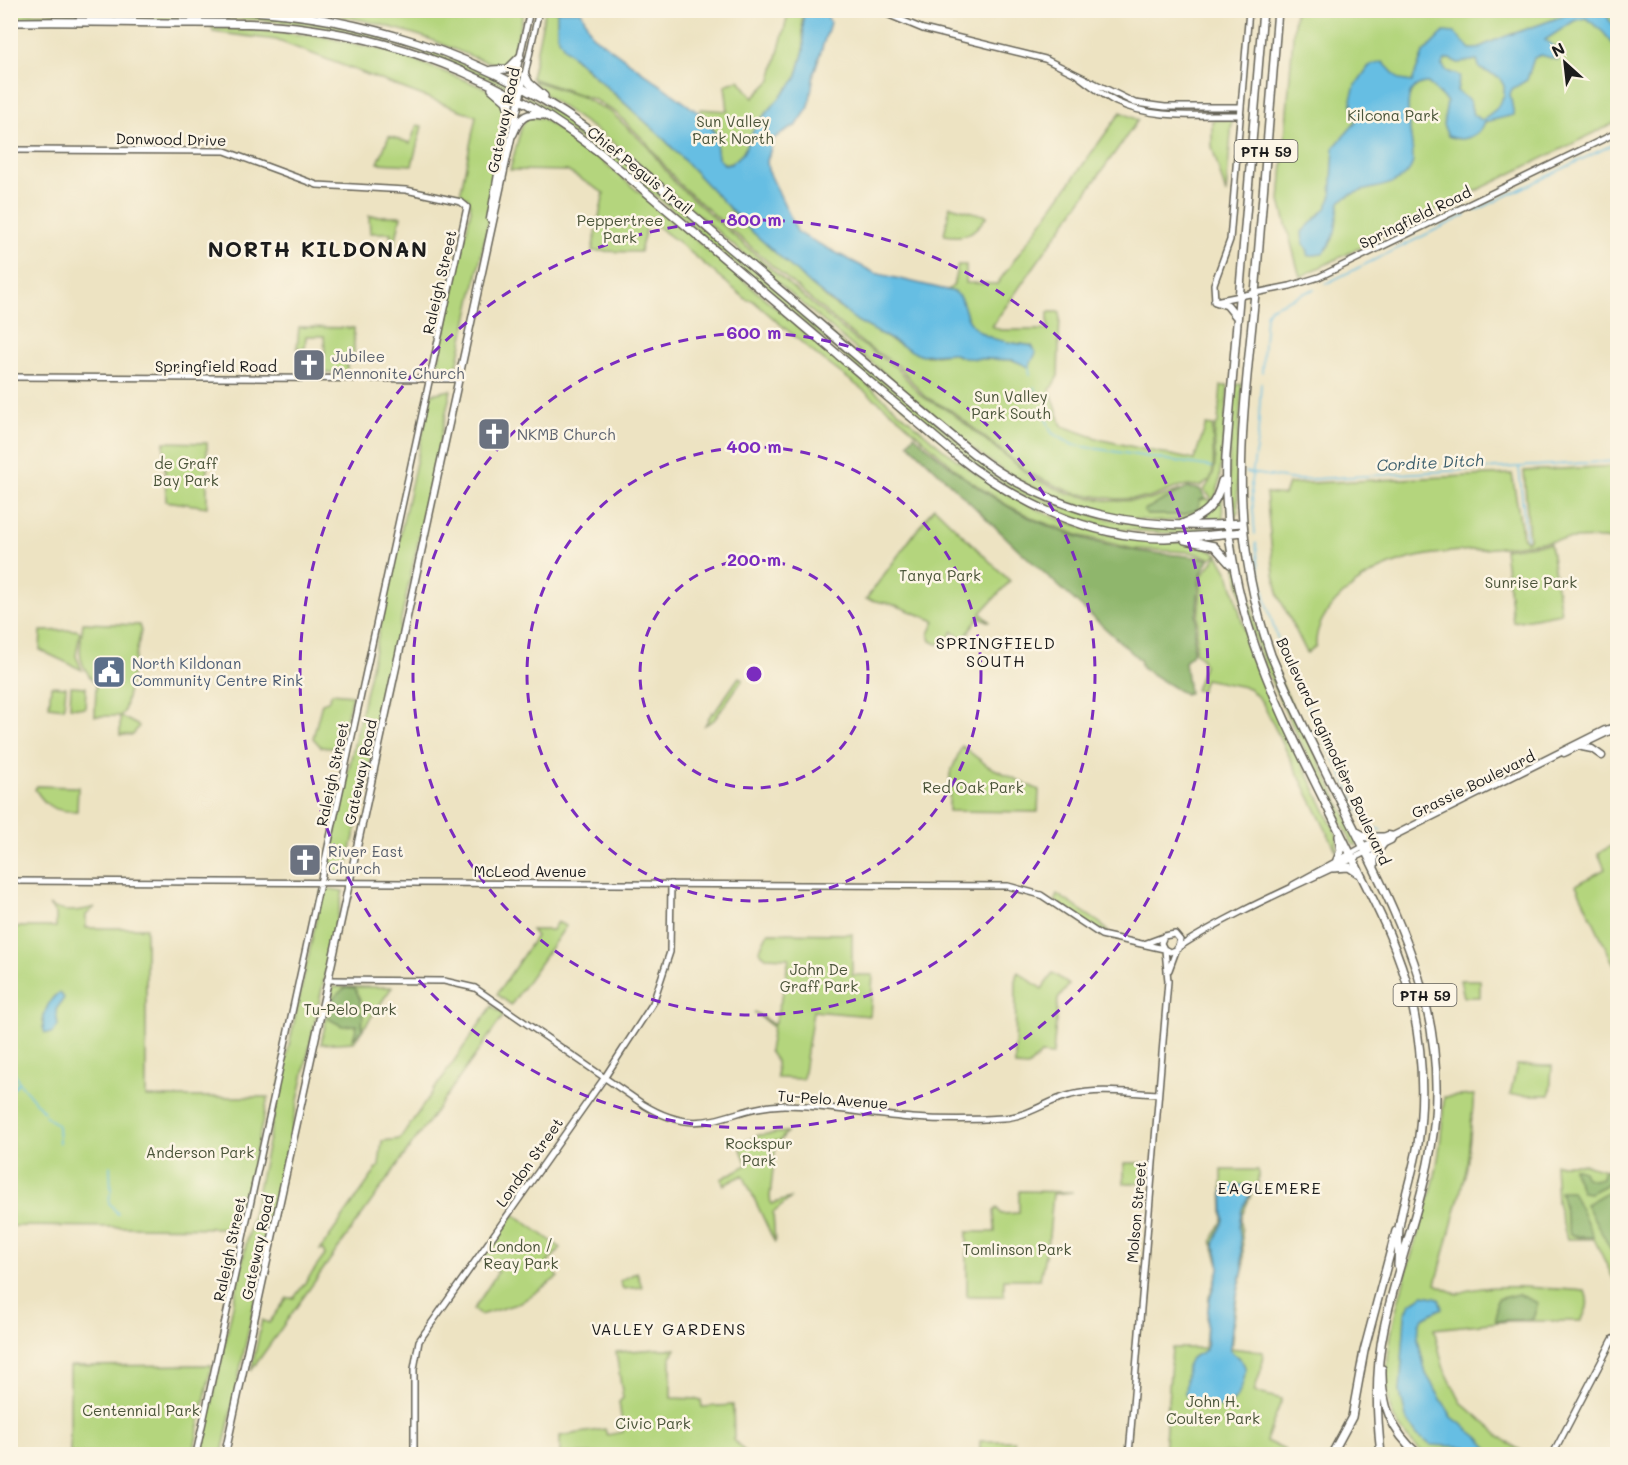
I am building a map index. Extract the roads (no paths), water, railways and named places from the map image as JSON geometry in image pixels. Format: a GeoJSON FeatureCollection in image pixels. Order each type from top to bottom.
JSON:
{"type":"FeatureCollection","features":[{"type":"Feature","properties":{"kind":"main road","name":"Chief Peguis Trail"},"geometry":{"type":"LineString","coordinates":[[232,10],[310,17],[372,29],[437,49],[486,69],[554,107],[614,149],[992,468],[1033,492],[1075,509],[1130,522],[1177,526],[1242,523]]}},
{"type":"Feature","properties":{"kind":"main road","name":"Boulevard Lagimodière Boulevard"},"geometry":{"type":"LineString","coordinates":[[1263,10],[1226,470],[1228,534],[1233,572],[1245,621],[1261,669],[1388,930],[1404,973],[1420,1050],[1422,1091],[1418,1143],[1399,1234],[1398,1276]]}},
{"type":"Feature","properties":{"kind":"main road","name":"Boulevard Lagimodière Boulevard"},"geometry":{"type":"LineString","coordinates":[[1278,10],[1240,459],[1243,532],[1254,601],[1272,655],[1402,926],[1421,980],[1432,1029],[1436,1072],[1435,1114],[1430,1161],[1383,1329],[1377,1391],[1381,1455]]}},
{"type":"Feature","properties":{"kind":"main road","name":"Chief Peguis Trail"},"geometry":{"type":"LineString","coordinates":[[10,22],[221,23],[310,28],[389,46],[483,81],[547,116],[620,169],[981,474],[1020,498],[1067,519],[1107,530],[1164,538],[1243,532]]}},
{"type":"Feature","properties":{"kind":"main road"},"geometry":{"type":"LineString","coordinates":[[486,69],[507,70],[520,57]]}},
{"type":"Feature","properties":{"kind":"main road"},"geometry":{"type":"LineString","coordinates":[[525,75],[529,83],[554,107]]}},
{"type":"Feature","properties":{"kind":"main road"},"geometry":{"type":"LineString","coordinates":[[483,81],[506,101],[509,109]]}},
{"type":"Feature","properties":{"kind":"main road","name":"Gateway Road"},"geometry":{"type":"LineString","coordinates":[[489,234],[502,139],[514,84]]}},
{"type":"Feature","properties":{"kind":"main road","name":"Gateway Road"},"geometry":{"type":"LineString","coordinates":[[225,1455],[522,88]]}},
{"type":"Feature","properties":{"kind":"main road"},"geometry":{"type":"LineString","coordinates":[[513,134],[525,116],[547,116]]}},
{"type":"Feature","properties":{"kind":"main road"},"geometry":{"type":"LineString","coordinates":[[1215,301],[1230,307],[1237,319]]}},
{"type":"Feature","properties":{"kind":"main road"},"geometry":{"type":"LineString","coordinates":[[1177,526],[1200,518],[1211,509],[1218,497],[1226,470]]}},
{"type":"Feature","properties":{"kind":"main road"},"geometry":{"type":"LineString","coordinates":[[1164,538],[1198,541],[1211,545],[1225,556],[1233,572]]}},
{"type":"Feature","properties":{"kind":"main road","name":"Grassie Boulevard"},"geometry":{"type":"LineString","coordinates":[[1564,753],[1581,747],[1616,727]]}},
{"type":"Feature","properties":{"kind":"main road","name":"Grassie Boulevard"},"geometry":{"type":"LineString","coordinates":[[1365,849],[1564,753],[1593,736],[1616,727]]}},
{"type":"Feature","properties":{"kind":"main road"},"geometry":{"type":"LineString","coordinates":[[1581,747],[1592,749],[1602,756]]}},
{"type":"Feature","properties":{"kind":"main road"},"geometry":{"type":"LineString","coordinates":[[1337,824],[1341,848],[1337,860]]}},
{"type":"Feature","properties":{"kind":"main road"},"geometry":{"type":"LineString","coordinates":[[1354,827],[1364,837],[1384,841],[1373,860],[1378,877]]}},
{"type":"Feature","properties":{"kind":"main road"},"geometry":{"type":"LineString","coordinates":[[1333,868],[1344,866],[1353,868],[1364,881]]}},
{"type":"Feature","properties":{"kind":"main road"},"geometry":{"type":"LineString","coordinates":[[1332,1455],[1352,1417],[1373,1312],[1403,1209]]}},
{"type":"Feature","properties":{"kind":"main road"},"geometry":{"type":"LineString","coordinates":[[1383,1329],[1382,1379],[1386,1411],[1396,1432],[1418,1455]]}},
{"type":"Feature","properties":{"kind":"street","name":"Gateway Road"},"geometry":{"type":"LineString","coordinates":[[514,84],[530,10]]}},
{"type":"Feature","properties":{"kind":"street","name":"Gateway Road"},"geometry":{"type":"LineString","coordinates":[[522,88],[539,10]]}},
{"type":"Feature","properties":{"kind":"street"},"geometry":{"type":"LineString","coordinates":[[877,10],[924,29],[1020,51],[1069,70],[1135,103],[1162,107],[1241,107]]}},
{"type":"Feature","properties":{"kind":"street"},"geometry":{"type":"LineString","coordinates":[[1215,301],[1214,284],[1230,240],[1249,10]]}},
{"type":"Feature","properties":{"kind":"street"},"geometry":{"type":"LineString","coordinates":[[1069,70],[1115,101],[1141,111],[1161,114],[1241,115]]}},
{"type":"Feature","properties":{"kind":"street","name":"Springfield Road"},"geometry":{"type":"LineString","coordinates":[[1215,301],[1290,286],[1319,277],[1617,132]]}},
{"type":"Feature","properties":{"kind":"street","name":"Donwood Drive"},"geometry":{"type":"LineString","coordinates":[[10,150],[225,151],[317,185],[406,190],[466,205]]}},
{"type":"Feature","properties":{"kind":"street","name":"Raleigh Street"},"geometry":{"type":"LineString","coordinates":[[196,1455],[466,205]]}},
{"type":"Feature","properties":{"kind":"street","name":"Springfield Road"},"geometry":{"type":"LineString","coordinates":[[10,377],[457,379]]}},
{"type":"Feature","properties":{"kind":"street","name":"Grassie Boulevard"},"geometry":{"type":"LineString","coordinates":[[1286,889],[1333,868],[1365,849]]}},
{"type":"Feature","properties":{"kind":"street","name":"Grassie Boulevard"},"geometry":{"type":"LineString","coordinates":[[1179,948],[1199,934],[1337,860],[1352,856]]}},
{"type":"Feature","properties":{"kind":"street","name":"McLeod Avenue"},"geometry":{"type":"LineString","coordinates":[[10,881],[1008,886],[1031,891],[1048,899],[1101,935],[1142,944]]}},
{"type":"Feature","properties":{"kind":"street","name":"London Street"},"geometry":{"type":"LineString","coordinates":[[414,1455],[414,1369],[419,1341],[640,1026],[658,993],[670,952],[671,884]]}},
{"type":"Feature","properties":{"kind":"street"},"geometry":{"type":"LineString","coordinates":[[1169,933],[1177,935],[1179,948],[1173,952],[1142,944],[1169,933]]}},
{"type":"Feature","properties":{"kind":"street","name":"Grassie Boulevard"},"geometry":{"type":"LineString","coordinates":[[1177,935],[1185,937],[1199,934]]}},
{"type":"Feature","properties":{"kind":"street"},"geometry":{"type":"LineString","coordinates":[[1163,937],[1161,943],[1165,950]]}},
{"type":"Feature","properties":{"kind":"street","name":"Molson Street"},"geometry":{"type":"LineString","coordinates":[[1168,971],[1179,948]]}},
{"type":"Feature","properties":{"kind":"street","name":"Molson Street"},"geometry":{"type":"LineString","coordinates":[[1129,1455],[1168,971],[1165,950]]}},
{"type":"Feature","properties":{"kind":"street","name":"Tu-Pelo Avenue"},"geometry":{"type":"LineString","coordinates":[[327,980],[444,981],[466,985],[484,993],[651,1110],[679,1119],[706,1122],[757,1109],[782,1106],[913,1118],[1006,1118],[1028,1113],[1072,1094],[1158,1094]]}},
{"type":"Feature","properties":{"kind":"street"},"geometry":{"type":"LineString","coordinates":[[1555,1455],[1615,1341]]}},
{"type":"Feature","properties":{"kind":"water"},"geometry":{"type":"Polygon","coordinates":[[[557,11],[581,11],[592,35],[707,119],[715,134],[718,158],[724,164],[731,164],[743,153],[756,125],[796,79],[804,50],[803,14],[807,11],[825,11],[830,23],[814,73],[809,107],[797,125],[774,138],[767,161],[768,170],[798,233],[875,273],[955,292],[961,299],[970,322],[982,334],[998,340],[1032,346],[1036,353],[1029,367],[1013,360],[965,358],[951,353],[919,355],[857,321],[811,285],[749,229],[661,136],[565,49],[557,35],[557,11]]]}},
{"type":"Feature","properties":{"kind":"water"},"geometry":{"type":"Polygon","coordinates":[[[1573,11],[1604,11],[1617,33],[1617,49],[1603,32],[1586,18],[1574,21],[1545,40],[1560,51],[1558,60],[1541,55],[1534,58],[1527,80],[1512,89],[1510,94],[1514,115],[1485,122],[1479,132],[1465,139],[1448,136],[1443,125],[1447,102],[1428,83],[1417,86],[1410,94],[1408,105],[1413,157],[1407,174],[1389,184],[1348,196],[1340,202],[1332,241],[1322,254],[1308,256],[1308,251],[1303,244],[1302,232],[1326,208],[1331,198],[1334,147],[1356,122],[1351,99],[1355,86],[1369,66],[1383,62],[1400,80],[1412,82],[1423,53],[1444,32],[1455,33],[1470,49],[1476,49],[1500,38],[1573,11]],[[1450,59],[1445,60],[1442,65],[1447,71],[1460,76],[1457,91],[1470,101],[1473,115],[1482,120],[1496,109],[1504,96],[1504,86],[1499,77],[1480,69],[1477,60],[1458,63],[1450,59]]]}},
{"type":"Feature","properties":{"kind":"water"},"geometry":{"type":"Polygon","coordinates":[[[60,993],[64,998],[56,1010],[58,1026],[52,1033],[45,1033],[43,1023],[46,1010],[52,999],[60,993]]]}},
{"type":"Feature","properties":{"kind":"water"},"geometry":{"type":"Polygon","coordinates":[[[1229,1186],[1247,1187],[1249,1196],[1242,1209],[1239,1226],[1243,1268],[1234,1308],[1230,1349],[1244,1364],[1245,1376],[1239,1394],[1230,1403],[1218,1407],[1196,1406],[1185,1394],[1187,1366],[1191,1358],[1206,1350],[1209,1304],[1219,1266],[1214,1244],[1224,1220],[1223,1190],[1229,1186]]]}},
{"type":"Feature","properties":{"kind":"water"},"geometry":{"type":"Polygon","coordinates":[[[1424,1295],[1439,1298],[1442,1308],[1423,1318],[1419,1324],[1418,1339],[1426,1374],[1452,1417],[1478,1437],[1494,1454],[1472,1454],[1467,1447],[1431,1445],[1417,1435],[1406,1418],[1400,1392],[1405,1315],[1410,1303],[1424,1295]]]}},
{"type":"Feature","properties":{"kind":"waterway"},"geometry":{"type":"LineString","coordinates":[[1475,211],[1618,142]]}},
{"type":"Feature","properties":{"kind":"waterway"},"geometry":{"type":"LineString","coordinates":[[1325,284],[1466,215]]}},
{"type":"Feature","properties":{"kind":"waterway"},"geometry":{"type":"LineString","coordinates":[[1262,372],[1266,314],[1270,308],[1314,289]]}},
{"type":"Feature","properties":{"kind":"waterway","name":"Cordite Ditch"},"geometry":{"type":"LineString","coordinates":[[1029,367],[1030,375]]}},
{"type":"Feature","properties":{"kind":"waterway"},"geometry":{"type":"LineString","coordinates":[[1255,534],[1251,482],[1258,435],[1261,383]]}},
{"type":"Feature","properties":{"kind":"waterway","name":"Cordite Ditch"},"geometry":{"type":"LineString","coordinates":[[1034,387],[1036,391]]}},
{"type":"Feature","properties":{"kind":"waterway","name":"Cordite Ditch"},"geometry":{"type":"LineString","coordinates":[[1042,409],[1052,433],[1073,445],[1212,467]]}},
{"type":"Feature","properties":{"kind":"waterway","name":"Cordite Ditch"},"geometry":{"type":"LineString","coordinates":[[1245,472],[1296,480],[1618,461]]}},
{"type":"Feature","properties":{"kind":"waterway"},"geometry":{"type":"LineString","coordinates":[[1519,467],[1526,538]]}},
{"type":"Feature","properties":{"kind":"waterway"},"geometry":{"type":"LineString","coordinates":[[1256,543],[1271,620],[1284,655],[1367,826],[1381,830]]}},
{"type":"Feature","properties":{"kind":"waterway"},"geometry":{"type":"LineString","coordinates":[[14,1071],[19,1082],[44,1112]]}},
{"type":"Feature","properties":{"kind":"waterway"},"geometry":{"type":"LineString","coordinates":[[10,1092],[19,1082]]}},
{"type":"Feature","properties":{"kind":"waterway"},"geometry":{"type":"LineString","coordinates":[[45,1115],[58,1126],[59,1143]]}},
{"type":"Feature","properties":{"kind":"waterway"},"geometry":{"type":"LineString","coordinates":[[110,1166],[111,1192]]}},
{"type":"Feature","properties":{"kind":"waterway"},"geometry":{"type":"LineString","coordinates":[[110,1194],[109,1203],[118,1214]]}},
{"type":"Feature","properties":{"kind":"place","name":"Jubilee Mennonite Church"},"geometry":{"type":"Point","coordinates":[309,365]}},
{"type":"Feature","properties":{"kind":"place","name":"NKMB Church"},"geometry":{"type":"Point","coordinates":[494,434]}},
{"type":"Feature","properties":{"kind":"place","name":"North Kildonan Community Centre Rink"},"geometry":{"type":"Point","coordinates":[109,672]}},
{"type":"Feature","properties":{"kind":"place","name":"River East Church"},"geometry":{"type":"Point","coordinates":[305,860]}},
{"type":"Feature","properties":{"kind":"district","name":"NORTH KILDONAN"},"geometry":{"type":"Point","coordinates":[318,248]}},
{"type":"Feature","properties":{"kind":"district","name":"SPRINGFIELD SOUTH"},"geometry":{"type":"Point","coordinates":[996,651]}},
{"type":"Feature","properties":{"kind":"district","name":"EAGLEMERE"},"geometry":{"type":"Point","coordinates":[1270,1187]}},
{"type":"Feature","properties":{"kind":"district","name":"VALLEY GARDENS"},"geometry":{"type":"Point","coordinates":[669,1328]}},
{"type":"Feature","properties":{"kind":"park label","name":"Kilcona Park"},"geometry":{"type":"Point","coordinates":[1393,115]}},
{"type":"Feature","properties":{"kind":"park label","name":"Sun Valley Park North"},"geometry":{"type":"Point","coordinates":[733,130]}},
{"type":"Feature","properties":{"kind":"park label","name":"Peppertree Park"},"geometry":{"type":"Point","coordinates":[620,228]}},
{"type":"Feature","properties":{"kind":"park label","name":"Sun Valley Park South"},"geometry":{"type":"Point","coordinates":[1011,404]}},
{"type":"Feature","properties":{"kind":"park label","name":"de Graff Bay Park"},"geometry":{"type":"Point","coordinates":[186,472]}},
{"type":"Feature","properties":{"kind":"park label","name":"Tanya Park"},"geometry":{"type":"Point","coordinates":[940,575]}},
{"type":"Feature","properties":{"kind":"park label","name":"Sunrise Park"},"geometry":{"type":"Point","coordinates":[1531,582]}},
{"type":"Feature","properties":{"kind":"park label","name":"Red Oak Park"},"geometry":{"type":"Point","coordinates":[973,787]}},
{"type":"Feature","properties":{"kind":"park label","name":"John De Graff Park"},"geometry":{"type":"Point","coordinates":[819,978]}},
{"type":"Feature","properties":{"kind":"park label","name":"Tu-Pelo Park"},"geometry":{"type":"Point","coordinates":[350,1009]}},
{"type":"Feature","properties":{"kind":"park label","name":"Anderson Park"},"geometry":{"type":"Point","coordinates":[200,1152]}},
{"type":"Feature","properties":{"kind":"park label","name":"Rockspur Park"},"geometry":{"type":"Point","coordinates":[759,1152]}},
{"type":"Feature","properties":{"kind":"park label","name":"Tomlinson Park"},"geometry":{"type":"Point","coordinates":[1017,1249]}},
{"type":"Feature","properties":{"kind":"park label","name":"London / Reay Park"},"geometry":{"type":"Point","coordinates":[521,1254]}},
{"type":"Feature","properties":{"kind":"park label","name":"Centennial Park"},"geometry":{"type":"Point","coordinates":[141,1410]}},
{"type":"Feature","properties":{"kind":"park label","name":"John H. Coulter Park"},"geometry":{"type":"Point","coordinates":[1213,1410]}},
{"type":"Feature","properties":{"kind":"park label","name":"Civic Park"},"geometry":{"type":"Point","coordinates":[653,1423]}}]}
